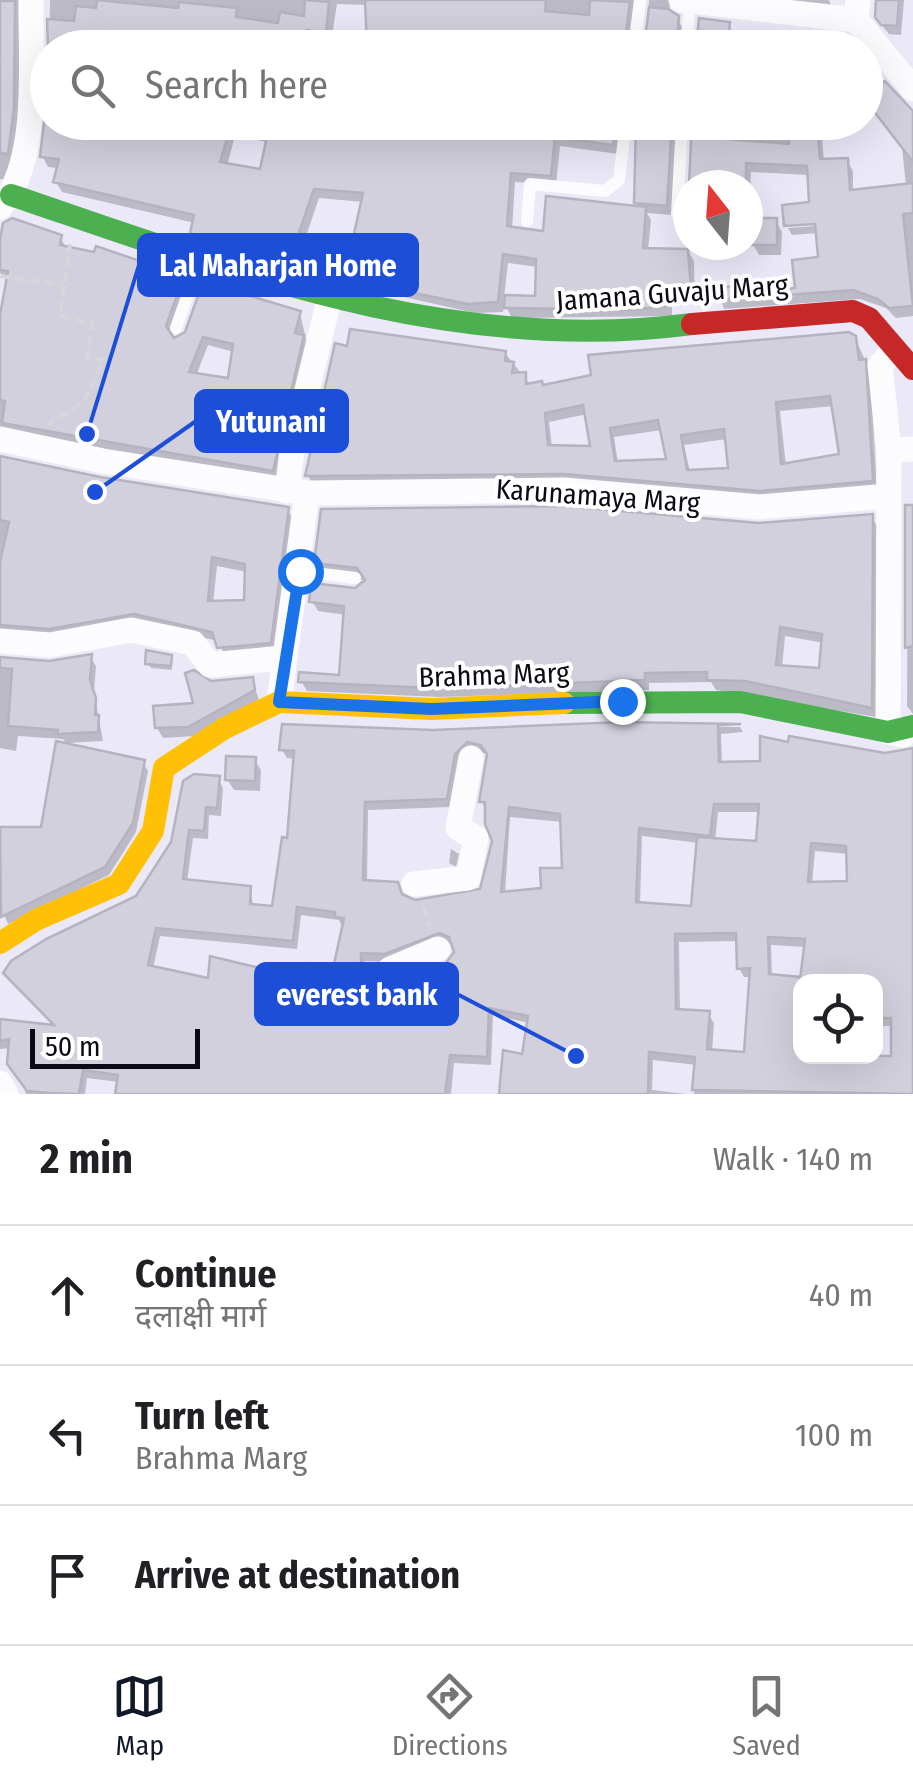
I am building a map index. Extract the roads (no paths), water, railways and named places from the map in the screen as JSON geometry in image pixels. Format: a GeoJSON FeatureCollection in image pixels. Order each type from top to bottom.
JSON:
{"type":"FeatureCollection","features":[{"type":"Feature","properties":{"kind":"street"},"geometry":{"type":"LineString","coordinates":[[31,0],[31,30]]}},
{"type":"Feature","properties":{"kind":"street"},"geometry":{"type":"LineString","coordinates":[[681,0],[857,10]]}},
{"type":"Feature","properties":{"kind":"street"},"geometry":{"type":"LineString","coordinates":[[883,46],[913,88]]}},
{"type":"Feature","properties":{"kind":"street"},"geometry":{"type":"LineString","coordinates":[[5,201],[22,174],[30,89]]}},
{"type":"Feature","properties":{"kind":"street","name":"Jamana Guvaju Marg"},"geometry":{"type":"LineString","coordinates":[[5,201],[76,217],[330,296],[400,312],[558,334],[853,311],[869,318],[913,368]]}},
{"type":"Feature","properties":{"kind":"street"},"geometry":{"type":"LineString","coordinates":[[0,943],[36,920],[119,884],[153,831],[157,786],[164,768],[225,728],[279,702],[282,658],[300,571],[292,451],[330,296]]}},
{"type":"Feature","properties":{"kind":"street"},"geometry":{"type":"LineString","coordinates":[[894,349],[880,366],[901,449],[888,496],[905,731]]}},
{"type":"Feature","properties":{"kind":"street","name":"Karunamaya Marg"},"geometry":{"type":"LineString","coordinates":[[12,442],[297,492],[502,488],[760,507],[888,496]]}},
{"type":"Feature","properties":{"kind":"street"},"geometry":{"type":"LineString","coordinates":[[0,641],[50,645],[131,630],[193,643],[210,665],[282,658]]}},
{"type":"Feature","properties":{"kind":"street","name":"Brahma Marg"},"geometry":{"type":"LineString","coordinates":[[279,702],[432,709],[622,701],[740,702],[817,721],[905,731]]}},
{"type":"Feature","properties":{"kind":"street"},"geometry":{"type":"LineString","coordinates":[[414,884],[468,878],[476,838],[458,828],[471,758]]}},
{"type":"Feature","properties":{"kind":"street"},"geometry":{"type":"LineString","coordinates":[[390,969],[438,949]]}},
{"type":"Feature","properties":{"kind":"street"},"geometry":{"type":"LineString","coordinates":[[0,1082],[6,1094]]}},
{"type":"Feature","properties":{"kind":"lane"},"geometry":{"type":"LineString","coordinates":[[636,30],[640,0]]}},
{"type":"Feature","properties":{"kind":"lane"},"geometry":{"type":"LineString","coordinates":[[688,30],[690,1]]}},
{"type":"Feature","properties":{"kind":"lane"},"geometry":{"type":"LineString","coordinates":[[527,221],[530,184],[605,191],[619,180],[624,140]]}},
{"type":"Feature","properties":{"kind":"lane"},"geometry":{"type":"LineString","coordinates":[[679,170],[681,140]]}},
{"type":"Feature","properties":{"kind":"lane"},"geometry":{"type":"LineString","coordinates":[[176,328],[201,256]]}},
{"type":"Feature","properties":{"kind":"lane"},"geometry":{"type":"LineString","coordinates":[[300,571],[356,578]]}},
{"type":"Feature","properties":{"kind":"place","name":"Lal Maharjan Home"},"geometry":{"type":"Point","coordinates":[87,434]}},
{"type":"Feature","properties":{"kind":"place","name":"Yutunani"},"geometry":{"type":"Point","coordinates":[95,492]}},
{"type":"Feature","properties":{"kind":"place","name":"everest bank"},"geometry":{"type":"Point","coordinates":[576,1056]}}]}
